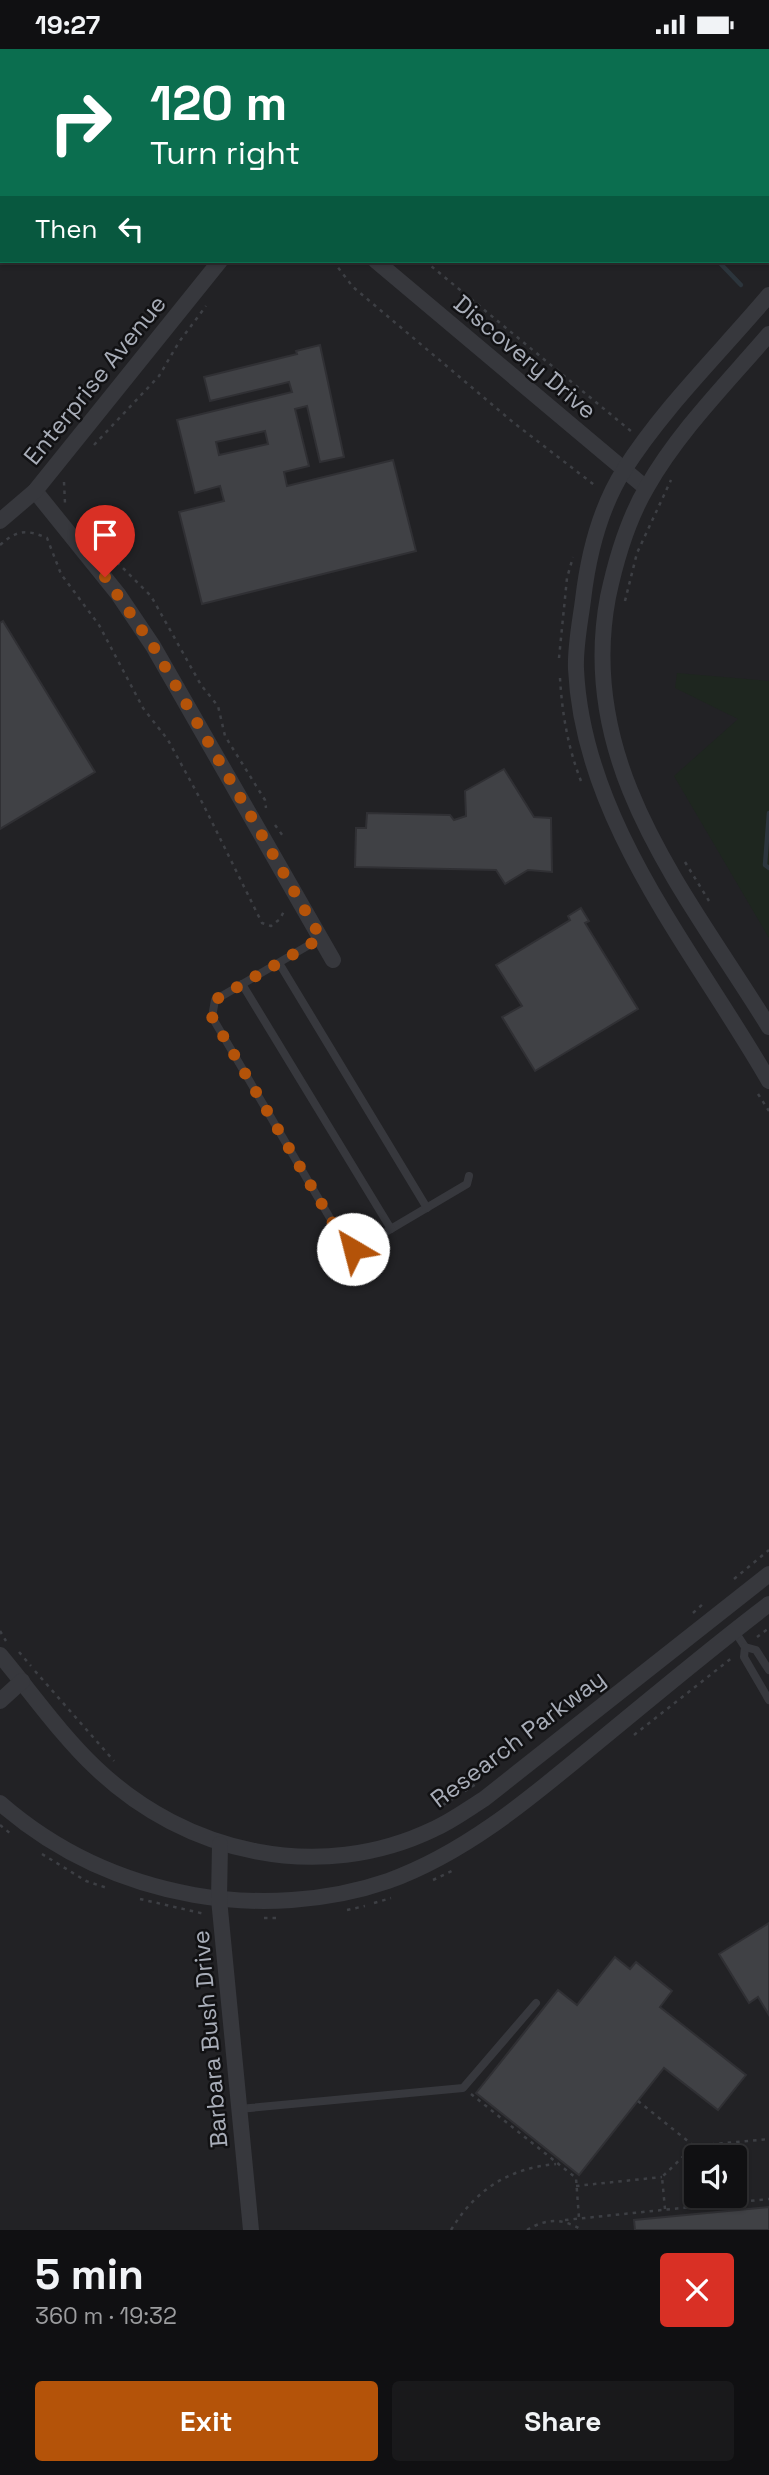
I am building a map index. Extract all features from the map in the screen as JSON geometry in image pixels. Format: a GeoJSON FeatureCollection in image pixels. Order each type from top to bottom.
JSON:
{"type":"FeatureCollection","features":[{"type":"Feature","properties":{"kind":"street","name":"Enterprise Avenue"},"geometry":{"type":"LineString","coordinates":[[0,521],[35,491],[218,263]]}},
{"type":"Feature","properties":{"kind":"street","name":"Discovery Drive"},"geometry":{"type":"LineString","coordinates":[[378,263],[646,488]]}},
{"type":"Feature","properties":{"kind":"street"},"geometry":{"type":"LineString","coordinates":[[769,295],[670,410],[623,471],[604,510],[587,568],[576,667],[583,723],[610,813],[632,857],[769,1081]]}},
{"type":"Feature","properties":{"kind":"street"},"geometry":{"type":"LineString","coordinates":[[769,334],[672,448],[646,488],[623,537],[601,635],[604,696],[614,750],[631,799],[657,849],[769,1027]]}},
{"type":"Feature","properties":{"kind":"street"},"geometry":{"type":"LineString","coordinates":[[35,491],[118,594],[153,646],[333,960]]}},
{"type":"Feature","properties":{"kind":"street"},"geometry":{"type":"LineString","coordinates":[[591,756],[614,750]]}},
{"type":"Feature","properties":{"kind":"street"},"geometry":{"type":"LineString","coordinates":[[714,988],[737,975]]}},
{"type":"Feature","properties":{"kind":"street","name":"Research Parkway"},"geometry":{"type":"LineString","coordinates":[[8,1649],[22,1681],[95,1768],[145,1808],[181,1828],[220,1844],[264,1854],[321,1857],[359,1854],[435,1829],[484,1799],[769,1574]]}},
{"type":"Feature","properties":{"kind":"street","name":"Research Parkway"},"geometry":{"type":"LineString","coordinates":[[0,1803],[55,1842],[102,1869],[159,1889],[219,1899],[324,1898],[388,1881],[447,1853],[514,1812],[769,1604]]}},
{"type":"Feature","properties":{"kind":"street"},"geometry":{"type":"LineString","coordinates":[[722,1611],[734,1630]]}},
{"type":"Feature","properties":{"kind":"street"},"geometry":{"type":"LineString","coordinates":[[0,1701],[22,1681]]}},
{"type":"Feature","properties":{"kind":"street","name":"Barbara Bush Drive"},"geometry":{"type":"LineString","coordinates":[[220,1844],[219,1899],[251,2230]]}},
{"type":"Feature","properties":{"kind":"lane"},"geometry":{"type":"LineString","coordinates":[[321,938],[215,1000],[212,1017],[347,1247],[362,1246],[467,1184],[470,1176]]}},
{"type":"Feature","properties":{"kind":"lane"},"geometry":{"type":"LineString","coordinates":[[279,963],[427,1207]]}},
{"type":"Feature","properties":{"kind":"lane"},"geometry":{"type":"LineString","coordinates":[[242,985],[391,1229]]}},
{"type":"Feature","properties":{"kind":"lane"},"geometry":{"type":"LineString","coordinates":[[734,1630],[745,1647],[744,1657],[769,1700]]}},
{"type":"Feature","properties":{"kind":"lane"},"geometry":{"type":"LineString","coordinates":[[745,1647],[756,1650],[769,1670]]}},
{"type":"Feature","properties":{"kind":"lane"},"geometry":{"type":"LineString","coordinates":[[239,2109],[463,2088],[536,2003]]}},
{"type":"Feature","properties":{"kind":"path"},"geometry":{"type":"LineString","coordinates":[[335,263],[353,287],[514,423],[546,444],[600,489]]}},
{"type":"Feature","properties":{"kind":"path"},"geometry":{"type":"LineString","coordinates":[[427,263],[633,433]]}},
{"type":"Feature","properties":{"kind":"path"},"geometry":{"type":"LineString","coordinates":[[88,452],[159,376],[179,342],[206,306]]}},
{"type":"Feature","properties":{"kind":"path"},"geometry":{"type":"LineString","coordinates":[[65,503],[62,485],[67,478]]}},
{"type":"Feature","properties":{"kind":"path"},"geometry":{"type":"LineString","coordinates":[[624,603],[637,553],[672,478]]}},
{"type":"Feature","properties":{"kind":"path"},"geometry":{"type":"LineString","coordinates":[[47,538],[62,523]]}},
{"type":"Feature","properties":{"kind":"path"},"geometry":{"type":"LineString","coordinates":[[0,545],[13,534],[29,530],[47,538],[61,574],[99,625],[143,708],[168,740],[209,815],[262,923],[271,926],[280,919],[284,909],[299,901]]}},
{"type":"Feature","properties":{"kind":"path"},"geometry":{"type":"LineString","coordinates":[[679,854],[714,909]]}},
{"type":"Feature","properties":{"kind":"path"},"geometry":{"type":"LineString","coordinates":[[727,1585],[769,1550]]}},
{"type":"Feature","properties":{"kind":"path"},"geometry":{"type":"LineString","coordinates":[[691,1616],[706,1602]]}},
{"type":"Feature","properties":{"kind":"path"},"geometry":{"type":"LineString","coordinates":[[0,1631],[8,1649],[122,1769]]}},
{"type":"Feature","properties":{"kind":"path"},"geometry":{"type":"LineString","coordinates":[[437,1809],[474,1785],[487,1780]]}},
{"type":"Feature","properties":{"kind":"path"},"geometry":{"type":"LineString","coordinates":[[463,2088],[576,2178],[579,2218]]}},
{"type":"Feature","properties":{"kind":"path"},"geometry":{"type":"LineString","coordinates":[[638,2101],[693,2145]]}},
{"type":"Feature","properties":{"kind":"path"},"geometry":{"type":"LineString","coordinates":[[705,2145],[769,2139]]}},
{"type":"Feature","properties":{"kind":"path"},"geometry":{"type":"LineString","coordinates":[[576,2186],[662,2177],[684,2156]]}},
{"type":"Feature","properties":{"kind":"path"},"geometry":{"type":"LineString","coordinates":[[452,2230],[473,2200],[494,2183],[515,2172],[558,2164]]}},
{"type":"Feature","properties":{"kind":"path"},"geometry":{"type":"LineString","coordinates":[[662,2177],[665,2209]]}},
{"type":"Feature","properties":{"kind":"path"},"geometry":{"type":"LineString","coordinates":[[527,2230],[541,2222],[769,2199]]}},
{"type":"Feature","properties":{"kind":"path"},"geometry":{"type":"LineString","coordinates":[[565,2220],[582,2230]]}},
{"type":"Feature","properties":{"kind":"shaded area"},"geometry":{"type":"Polygon","coordinates":[[[0,263],[769,263],[769,2230],[0,2230],[0,263]]]}},
{"type":"Feature","properties":{"kind":"shaded area"},"geometry":{"type":"Polygon","coordinates":[[[677,673],[769,681],[769,938],[674,776],[738,719],[675,688],[677,673]]]}},
{"type":"Feature","properties":{"kind":"building"},"geometry":{"type":"Polygon","coordinates":[[[320,345],[344,457],[320,462],[307,406],[295,409],[309,466],[284,472],[287,486],[393,460],[416,551],[202,604],[179,512],[224,501],[220,486],[195,493],[177,420],[292,392],[289,382],[210,401],[204,377],[297,354],[296,351],[320,345]],[[265,431],[216,442],[219,455],[268,444],[265,431]]]}},
{"type":"Feature","properties":{"kind":"building"},"geometry":{"type":"Polygon","coordinates":[[[3,621],[95,772],[0,829],[0,623],[3,621]]]}},
{"type":"Feature","properties":{"kind":"building"},"geometry":{"type":"Polygon","coordinates":[[[504,769],[534,817],[551,818],[552,872],[528,870],[505,884],[496,870],[355,867],[356,828],[366,828],[367,813],[450,815],[454,820],[466,816],[465,791],[504,769]]]}},
{"type":"Feature","properties":{"kind":"building"},"geometry":{"type":"Polygon","coordinates":[[[581,908],[589,921],[585,923],[638,1009],[535,1071],[502,1017],[522,1006],[496,965],[570,920],[568,916],[581,908]]]}},
{"type":"Feature","properties":{"kind":"building"},"geometry":{"type":"Polygon","coordinates":[[[769,1923],[769,2015],[758,1997],[749,2003],[719,1954],[769,1923]]]}},
{"type":"Feature","properties":{"kind":"building"},"geometry":{"type":"Polygon","coordinates":[[[615,1957],[630,1969],[636,1962],[672,1991],[660,2007],[746,2075],[718,2110],[664,2068],[579,2175],[476,2093],[558,1990],[577,2005],[615,1957]]]}},
{"type":"Feature","properties":{"kind":"building"},"geometry":{"type":"Polygon","coordinates":[[[769,2207],[769,2230],[635,2230],[634,2220],[769,2207]]]}},
{"type":"Feature","properties":{"kind":"waterway"},"geometry":{"type":"LineString","coordinates":[[720,263],[741,285]]}},
{"type":"Feature","properties":{"kind":"waterway"},"geometry":{"type":"LineString","coordinates":[[769,813],[765,865],[769,868]]}},
{"type":"Feature","properties":{"kind":"route"},"geometry":{"type":"LineString","coordinates":[[105,577],[153,646],[321,938],[215,1000],[212,1017],[218,1032],[347,1247],[353,1249]]}}]}
